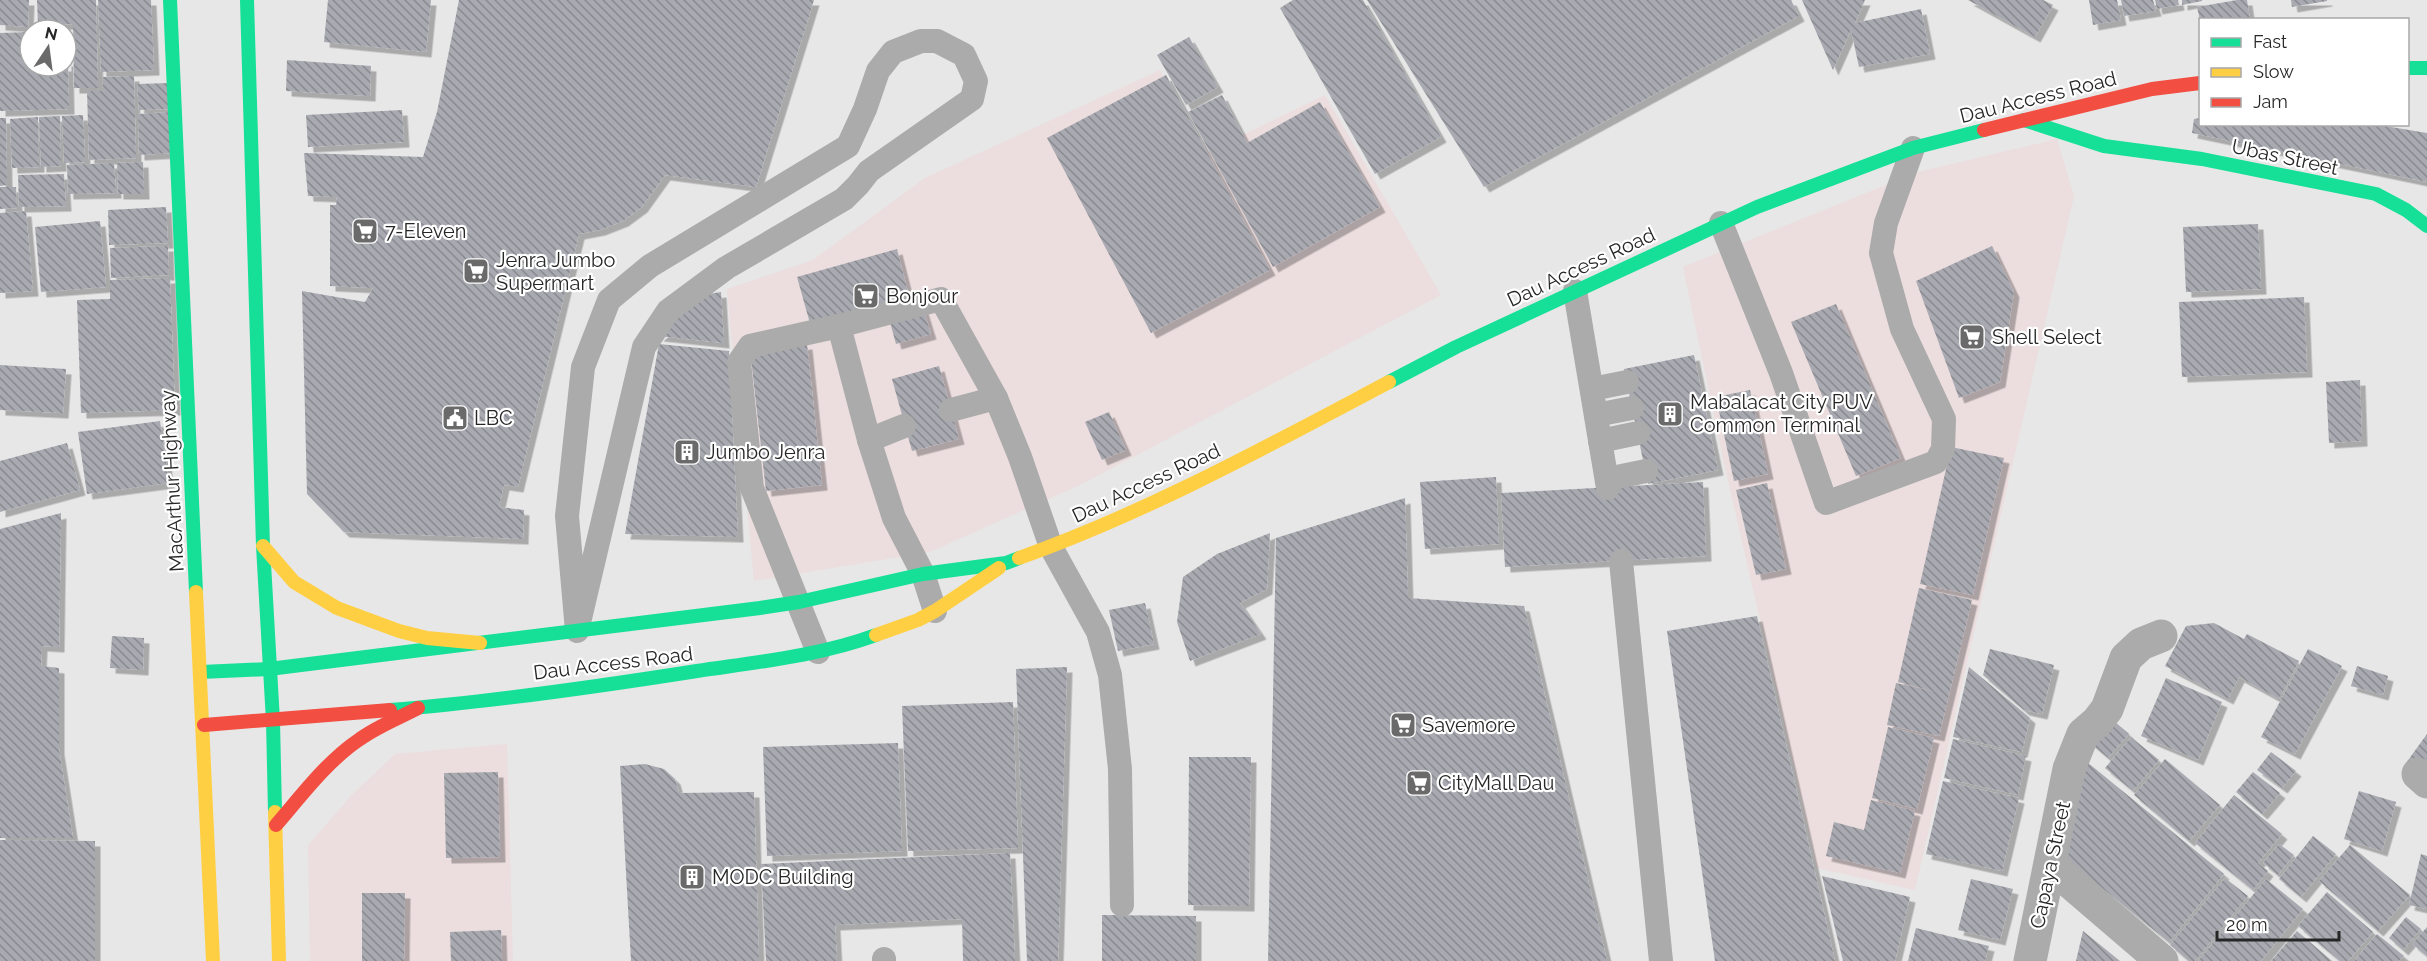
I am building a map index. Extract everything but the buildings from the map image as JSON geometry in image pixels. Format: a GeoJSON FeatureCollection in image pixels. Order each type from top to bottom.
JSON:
{"type":"FeatureCollection","features":[{"type":"Feature","properties":{"kind":"main road","name":"MacArthur Highway"},"geometry":{"type":"LineString","coordinates":[[170,0],[213,961]]}},
{"type":"Feature","properties":{"kind":"main road"},"geometry":{"type":"LineString","coordinates":[[247,0],[263,546],[273,721],[279,961]]}},
{"type":"Feature","properties":{"kind":"main road"},"geometry":{"type":"LineString","coordinates":[[2409,68],[2427,68]]}},
{"type":"Feature","properties":{"kind":"main road","name":"Dau Access Road"},"geometry":{"type":"LineString","coordinates":[[204,725],[418,708],[639,680],[818,652],[885,633],[935,611],[1006,564],[1112,523],[1207,478],[1456,347],[1721,223],[1871,162],[1913,148],[2152,89],[2199,83]]}},
{"type":"Feature","properties":{"kind":"main road","name":"Ubas Street"},"geometry":{"type":"LineString","coordinates":[[2024,120],[2104,146],[2194,158],[2376,194],[2406,210],[2427,226]]}},
{"type":"Feature","properties":{"kind":"main road"},"geometry":{"type":"LineString","coordinates":[[263,546],[294,582],[337,608],[399,631],[427,638],[480,643]]}},
{"type":"Feature","properties":{"kind":"main road","name":"Dau Access Road"},"geometry":{"type":"LineString","coordinates":[[201,672],[269,669],[799,602],[923,574],[1006,564]]}},
{"type":"Feature","properties":{"kind":"main road"},"geometry":{"type":"LineString","coordinates":[[276,825],[329,766],[353,744],[376,728],[418,708]]}},
{"type":"Feature","properties":{"kind":"street","name":"Capaya Street"},"geometry":{"type":"LineString","coordinates":[[2030,961],[2069,769],[2083,734],[2107,709],[2126,658],[2142,644],[2161,636]]}},
{"type":"Feature","properties":{"kind":"street"},"geometry":{"type":"LineString","coordinates":[[2050,865],[2162,961]]}},
{"type":"Feature","properties":{"kind":"lane"},"geometry":{"type":"LineString","coordinates":[[921,40],[937,41],[964,55],[976,81],[972,99],[869,171],[844,199],[740,260],[668,311],[644,347],[577,631],[567,516],[583,367],[609,300],[650,266],[848,146],[865,109],[878,71],[893,52],[921,40]]}},
{"type":"Feature","properties":{"kind":"lane"},"geometry":{"type":"LineString","coordinates":[[848,146],[869,171]]}},
{"type":"Feature","properties":{"kind":"lane"},"geometry":{"type":"LineString","coordinates":[[1721,223],[1781,373],[1826,503],[1936,462],[1943,449],[1944,419],[1902,329],[1881,253],[1886,223],[1913,148]]}},
{"type":"Feature","properties":{"kind":"lane"},"geometry":{"type":"LineString","coordinates":[[721,225],[740,260]]}},
{"type":"Feature","properties":{"kind":"lane"},"geometry":{"type":"LineString","coordinates":[[1575,291],[1600,440]]}},
{"type":"Feature","properties":{"kind":"lane"},"geometry":{"type":"LineString","coordinates":[[818,652],[752,488],[739,362],[750,346],[839,326],[941,299],[996,398],[1020,457],[1051,547],[1098,632],[1110,675],[1120,769],[1122,906]]}},
{"type":"Feature","properties":{"kind":"lane"},"geometry":{"type":"LineString","coordinates":[[839,326],[869,440],[894,518],[923,574],[935,611]]}},
{"type":"Feature","properties":{"kind":"lane"},"geometry":{"type":"LineString","coordinates":[[951,410],[996,398]]}},
{"type":"Feature","properties":{"kind":"lane"},"geometry":{"type":"LineString","coordinates":[[869,440],[904,426]]}},
{"type":"Feature","properties":{"kind":"lane"},"geometry":{"type":"LineString","coordinates":[[1600,440],[1636,427]]}},
{"type":"Feature","properties":{"kind":"lane"},"geometry":{"type":"LineString","coordinates":[[1600,440],[1636,427]]}},
{"type":"Feature","properties":{"kind":"lane"},"geometry":{"type":"LineString","coordinates":[[1600,440],[1636,427]]}},
{"type":"Feature","properties":{"kind":"lane"},"geometry":{"type":"LineString","coordinates":[[1621,561],[1661,961]]}},
{"type":"Feature","properties":{"kind":"shaded area"},"geometry":{"type":"Polygon","coordinates":[[[1160,70],[1208,152],[1325,95],[1441,295],[1080,485],[930,552],[754,581],[727,289],[813,260],[925,178],[1160,70]]]}},
{"type":"Feature","properties":{"kind":"shaded area"},"geometry":{"type":"Polygon","coordinates":[[[2057,139],[2074,196],[1915,890],[1817,868],[1723,459],[1683,267],[1918,172],[2057,139]]]}},
{"type":"Feature","properties":{"kind":"shaded area"},"geometry":{"type":"Polygon","coordinates":[[[507,744],[513,961],[310,961],[308,845],[351,796],[395,754],[507,744]]]}},
{"type":"Feature","properties":{"kind":"traffic: fast"},"geometry":{"type":"LineString","coordinates":[[170,0],[196,592]]}},
{"type":"Feature","properties":{"kind":"traffic: fast"},"geometry":{"type":"LineString","coordinates":[[247,0],[263,546],[273,721],[275,812]]}},
{"type":"Feature","properties":{"kind":"traffic: fast"},"geometry":{"type":"LineString","coordinates":[[2409,68],[2427,68]]}},
{"type":"Feature","properties":{"kind":"traffic: fast"},"geometry":{"type":"LineString","coordinates":[[2024,120],[2104,146],[2202,159],[2376,194],[2406,210],[2427,226]]}},
{"type":"Feature","properties":{"kind":"traffic: fast"},"geometry":{"type":"LineString","coordinates":[[1389,382],[1456,347],[1757,207],[1913,148],[1984,130]]}},
{"type":"Feature","properties":{"kind":"traffic: fast"},"geometry":{"type":"LineString","coordinates":[[201,672],[269,669],[760,608],[799,602],[923,574],[1006,563],[1019,558]]}},
{"type":"Feature","properties":{"kind":"traffic: fast"},"geometry":{"type":"LineString","coordinates":[[390,710],[544,694],[765,661],[832,648],[876,635]]}},
{"type":"Feature","properties":{"kind":"traffic: slow"},"geometry":{"type":"LineString","coordinates":[[1019,558],[1161,499],[1253,454],[1389,382]]}},
{"type":"Feature","properties":{"kind":"traffic: slow"},"geometry":{"type":"LineString","coordinates":[[263,546],[294,582],[337,608],[399,631],[427,638],[480,643]]}},
{"type":"Feature","properties":{"kind":"traffic: slow"},"geometry":{"type":"LineString","coordinates":[[876,635],[918,620],[935,611],[999,568]]}},
{"type":"Feature","properties":{"kind":"traffic: slow"},"geometry":{"type":"LineString","coordinates":[[196,592],[213,961]]}},
{"type":"Feature","properties":{"kind":"traffic: slow"},"geometry":{"type":"LineString","coordinates":[[275,812],[279,961]]}},
{"type":"Feature","properties":{"kind":"traffic: jam"},"geometry":{"type":"LineString","coordinates":[[1984,130],[2152,89],[2199,83]]}},
{"type":"Feature","properties":{"kind":"traffic: jam"},"geometry":{"type":"LineString","coordinates":[[276,825],[315,779],[348,748],[374,730],[418,708]]}},
{"type":"Feature","properties":{"kind":"traffic: jam"},"geometry":{"type":"LineString","coordinates":[[204,725],[390,710]]}},
{"type":"Feature","properties":{"kind":"place","name":"7-Eleven"},"geometry":{"type":"Point","coordinates":[365,231]}},
{"type":"Feature","properties":{"kind":"place","name":"Jenra Jumbo Supermart"},"geometry":{"type":"Point","coordinates":[476,271]}},
{"type":"Feature","properties":{"kind":"place","name":"Bonjour"},"geometry":{"type":"Point","coordinates":[866,296]}},
{"type":"Feature","properties":{"kind":"place","name":"Shell Select"},"geometry":{"type":"Point","coordinates":[1972,337]}},
{"type":"Feature","properties":{"kind":"place","name":"Mabalacat City PUV Common Terminal"},"geometry":{"type":"Point","coordinates":[1670,414]}},
{"type":"Feature","properties":{"kind":"place","name":"LBC"},"geometry":{"type":"Point","coordinates":[455,418]}},
{"type":"Feature","properties":{"kind":"place","name":"Jumbo Jenra"},"geometry":{"type":"Point","coordinates":[687,452]}},
{"type":"Feature","properties":{"kind":"place","name":"Savemore"},"geometry":{"type":"Point","coordinates":[1403,725]}},
{"type":"Feature","properties":{"kind":"place","name":"CityMall Dau"},"geometry":{"type":"Point","coordinates":[1419,783]}},
{"type":"Feature","properties":{"kind":"place","name":"MODC Building"},"geometry":{"type":"Point","coordinates":[692,877]}}]}
